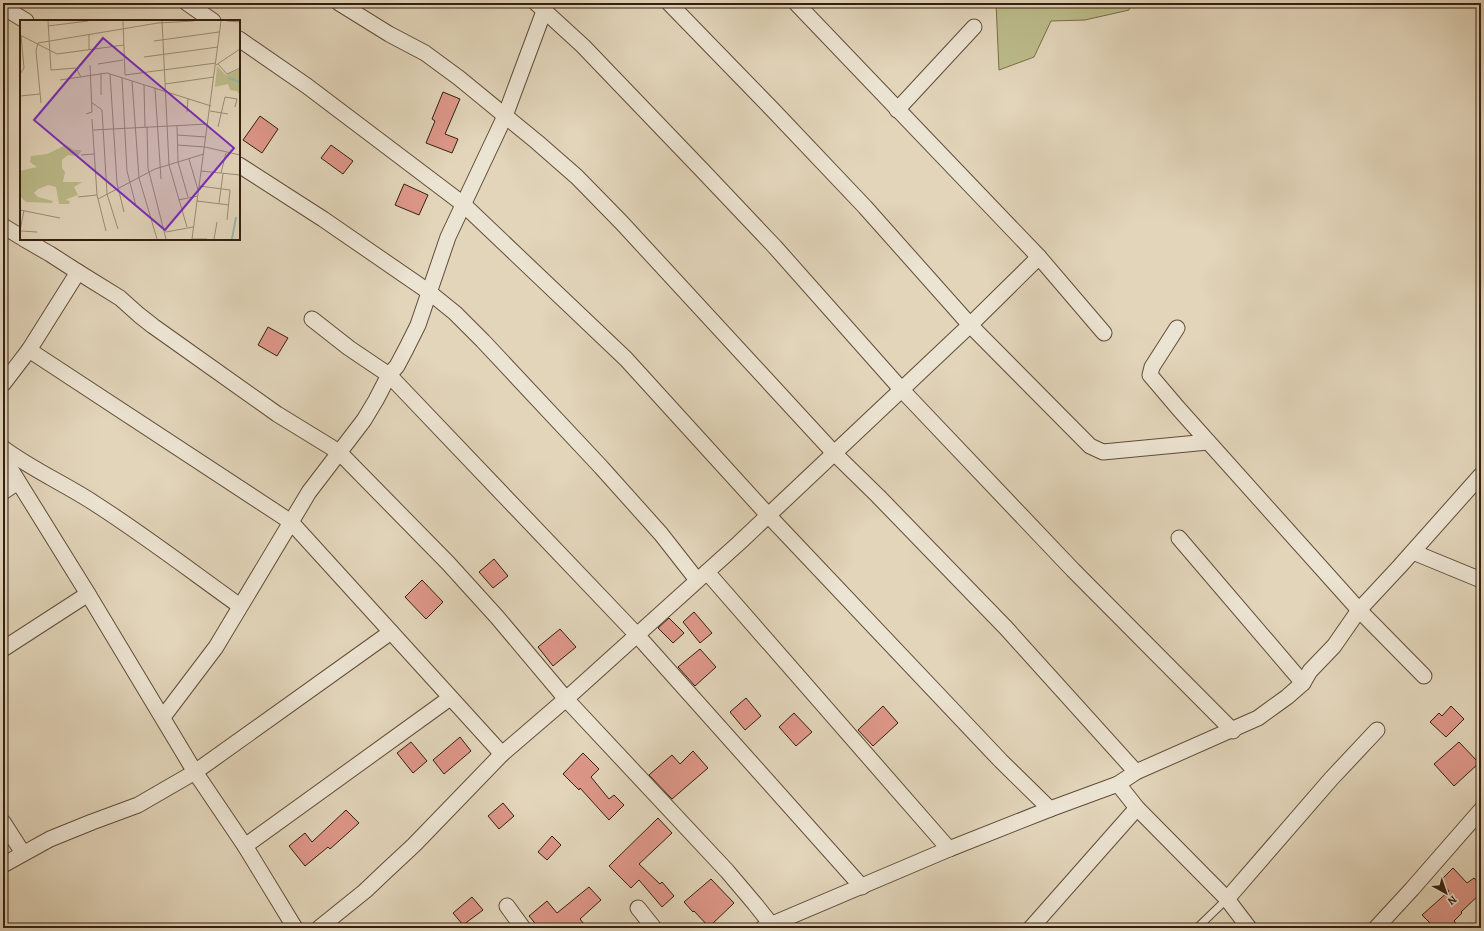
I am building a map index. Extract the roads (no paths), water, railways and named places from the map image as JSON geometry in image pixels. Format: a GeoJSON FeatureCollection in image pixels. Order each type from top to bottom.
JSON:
{"type":"FeatureCollection","features":[{"type":"Feature","properties":{"kind":"street"},"geometry":{"type":"LineString","coordinates":[[187,3],[212,20]]}},
{"type":"Feature","properties":{"kind":"street"},"geometry":{"type":"LineString","coordinates":[[339,3],[389,34],[425,53],[459,78],[537,142],[577,178],[622,223],[834,453],[888,506],[1006,628],[1136,772]]}},
{"type":"Feature","properties":{"kind":"street"},"geometry":{"type":"LineString","coordinates":[[668,3],[865,207],[970,325],[1090,446],[1103,452],[1208,442]]}},
{"type":"Feature","properties":{"kind":"street"},"geometry":{"type":"LineString","coordinates":[[796,3],[1039,257],[1104,332]]}},
{"type":"Feature","properties":{"kind":"street"},"geometry":{"type":"LineString","coordinates":[[163,717],[216,647],[310,492],[364,420],[389,374],[397,366],[418,325],[448,237],[505,116],[543,5],[775,247],[901,389],[1073,570],[1233,730]]}},
{"type":"Feature","properties":{"kind":"street"},"geometry":{"type":"LineString","coordinates":[[3,6],[24,20]]}},
{"type":"Feature","properties":{"kind":"street"},"geometry":{"type":"LineString","coordinates":[[897,110],[974,27]]}},
{"type":"Feature","properties":{"kind":"street"},"geometry":{"type":"LineString","coordinates":[[240,40],[313,90],[463,204],[626,359],[768,515],[996,755],[1050,809]]}},
{"type":"Feature","properties":{"kind":"street"},"geometry":{"type":"LineString","coordinates":[[240,166],[429,292],[455,313],[702,576],[949,849]]}},
{"type":"Feature","properties":{"kind":"street"},"geometry":{"type":"LineString","coordinates":[[3,226],[20,236]]}},
{"type":"Feature","properties":{"kind":"street"},"geometry":{"type":"LineString","coordinates":[[26,240],[120,298],[138,315],[277,414],[339,452],[448,563],[497,616],[566,699],[722,865],[755,904],[769,927],[949,849],[1118,784],[1136,772],[1258,718],[1287,697],[1303,683],[1310,671],[1334,646],[1359,610],[1481,475]]}},
{"type":"Feature","properties":{"kind":"street"},"geometry":{"type":"LineString","coordinates":[[319,928],[386,872],[502,754],[566,699],[768,515],[970,325],[1039,257]]}},
{"type":"Feature","properties":{"kind":"street"},"geometry":{"type":"LineString","coordinates":[[3,384],[29,350],[78,272]]}},
{"type":"Feature","properties":{"kind":"street"},"geometry":{"type":"LineString","coordinates":[[312,319],[349,348],[389,374],[637,635],[862,886]]}},
{"type":"Feature","properties":{"kind":"street"},"geometry":{"type":"LineString","coordinates":[[1177,328],[1152,367],[1150,376],[1359,610],[1424,676]]}},
{"type":"Feature","properties":{"kind":"street"},"geometry":{"type":"LineString","coordinates":[[29,350],[291,522],[502,754]]}},
{"type":"Feature","properties":{"kind":"street"},"geometry":{"type":"LineString","coordinates":[[3,448],[78,492],[240,606]]}},
{"type":"Feature","properties":{"kind":"street"},"geometry":{"type":"LineString","coordinates":[[3,458],[88,594],[195,772],[245,846],[295,928]]}},
{"type":"Feature","properties":{"kind":"street"},"geometry":{"type":"LineString","coordinates":[[3,492],[18,482]]}},
{"type":"Feature","properties":{"kind":"street"},"geometry":{"type":"LineString","coordinates":[[1179,538],[1303,683]]}},
{"type":"Feature","properties":{"kind":"street"},"geometry":{"type":"LineString","coordinates":[[1413,552],[1481,580]]}},
{"type":"Feature","properties":{"kind":"street"},"geometry":{"type":"LineString","coordinates":[[3,649],[88,594]]}},
{"type":"Feature","properties":{"kind":"street"},"geometry":{"type":"LineString","coordinates":[[3,865],[50,839],[138,805],[195,772],[391,632]]}},
{"type":"Feature","properties":{"kind":"street"},"geometry":{"type":"LineString","coordinates":[[245,846],[450,698]]}},
{"type":"Feature","properties":{"kind":"street"},"geometry":{"type":"LineString","coordinates":[[1227,899],[1331,779],[1377,730]]}},
{"type":"Feature","properties":{"kind":"street"},"geometry":{"type":"LineString","coordinates":[[1118,784],[1137,808],[1227,899],[1249,928]]}},
{"type":"Feature","properties":{"kind":"street"},"geometry":{"type":"LineString","coordinates":[[1031,928],[1137,808]]}},
{"type":"Feature","properties":{"kind":"street"},"geometry":{"type":"LineString","coordinates":[[1376,928],[1481,810]]}},
{"type":"Feature","properties":{"kind":"street"},"geometry":{"type":"LineString","coordinates":[[3,822],[23,853]]}},
{"type":"Feature","properties":{"kind":"street"},"geometry":{"type":"LineString","coordinates":[[507,906],[523,928]]}},
{"type":"Feature","properties":{"kind":"street"},"geometry":{"type":"LineString","coordinates":[[638,908],[654,928]]}},
{"type":"Feature","properties":{"kind":"lane"},"geometry":{"type":"LineString","coordinates":[[1198,928],[1227,899]]}}]}
